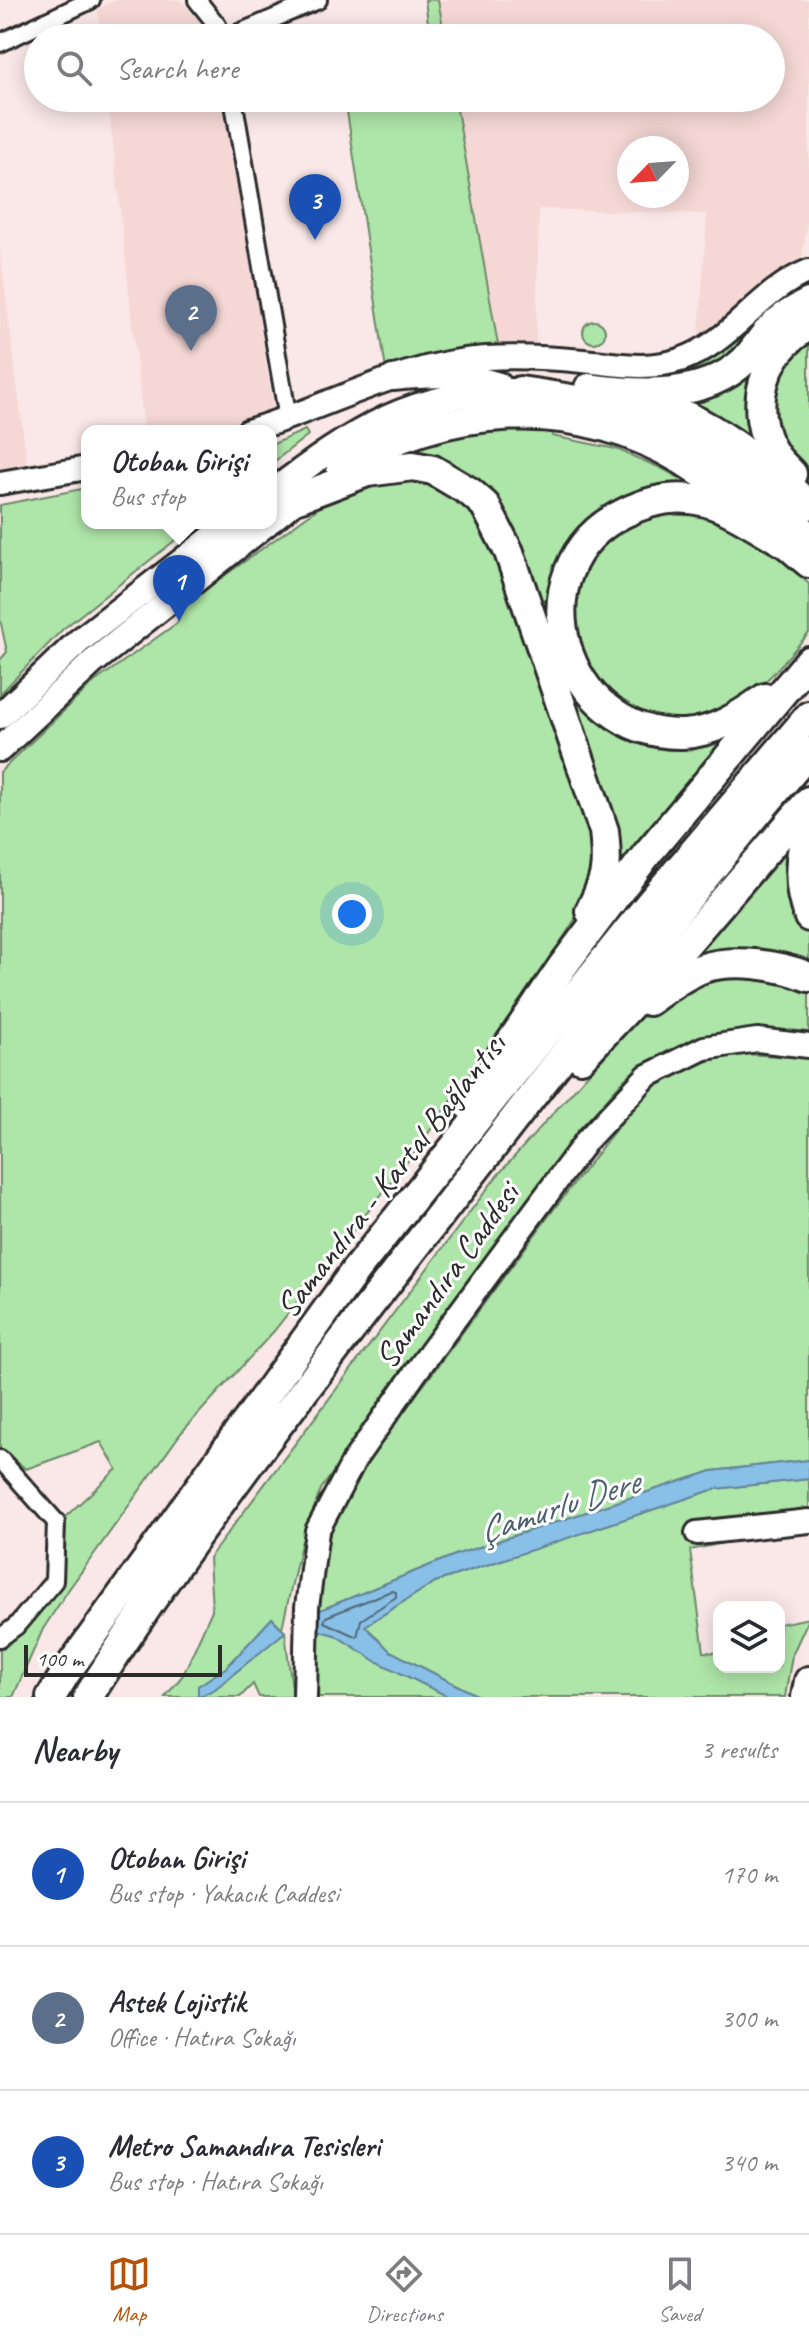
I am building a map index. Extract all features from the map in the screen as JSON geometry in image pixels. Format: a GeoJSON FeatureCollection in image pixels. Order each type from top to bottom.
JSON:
{"type":"FeatureCollection","features":[{"type":"Feature","properties":{"kind":"highway"},"geometry":{"type":"LineString","coordinates":[[520,391],[583,388],[620,392],[677,391],[717,381],[746,359],[768,331],[809,303]]}},
{"type":"Feature","properties":{"kind":"highway"},"geometry":{"type":"LineString","coordinates":[[809,326],[797,332],[779,349],[766,370],[761,394],[763,429],[774,455],[809,492]]}},
{"type":"Feature","properties":{"kind":"highway"},"geometry":{"type":"LineString","coordinates":[[520,391],[574,399],[664,426],[690,440],[729,468],[798,540],[809,563]]}},
{"type":"Feature","properties":{"kind":"highway"},"geometry":{"type":"LineString","coordinates":[[620,392],[665,406],[724,435],[746,450],[809,505]]}},
{"type":"Feature","properties":{"kind":"highway"},"geometry":{"type":"LineString","coordinates":[[284,495],[420,430],[463,419],[523,416],[586,424],[635,437],[680,459],[798,540]]}},
{"type":"Feature","properties":{"kind":"highway"},"geometry":{"type":"LineString","coordinates":[[284,495],[367,472],[413,466],[433,470],[470,492],[485,505],[499,527],[604,831],[607,862],[604,882],[562,967]]}},
{"type":"Feature","properties":{"kind":"highway"},"geometry":{"type":"LineString","coordinates":[[798,540],[705,502],[672,498],[630,510],[609,520],[576,555],[567,574],[562,634],[582,683],[599,701],[623,719],[642,727],[683,734],[724,724],[747,711],[809,661]]}},
{"type":"Feature","properties":{"kind":"highway"},"geometry":{"type":"LineString","coordinates":[[355,1271],[562,967],[647,854],[809,661]]}},
{"type":"Feature","properties":{"kind":"highway","name":"Samandıra - Kartal Bağlantısı"},"geometry":{"type":"LineString","coordinates":[[51,1697],[355,1271],[650,903],[809,716]]}},
{"type":"Feature","properties":{"kind":"highway","name":"Samandıra - Kartal Bağlantısı"},"geometry":{"type":"LineString","coordinates":[[88,1697],[141,1613],[219,1504],[405,1259],[640,956],[809,752]]}},
{"type":"Feature","properties":{"kind":"highway"},"geometry":{"type":"LineString","coordinates":[[405,1259],[579,1061],[661,973],[809,801]]}},
{"type":"Feature","properties":{"kind":"highway"},"geometry":{"type":"LineString","coordinates":[[809,827],[802,843],[801,882],[809,917]]}},
{"type":"Feature","properties":{"kind":"highway"},"geometry":{"type":"LineString","coordinates":[[579,1061],[668,986],[705,967],[752,963],[809,977]]}},
{"type":"Feature","properties":{"kind":"highway"},"geometry":{"type":"LineString","coordinates":[[806,1697],[809,1681]]}},
{"type":"Feature","properties":{"kind":"main road"},"geometry":{"type":"LineString","coordinates":[[393,378],[443,373],[476,378],[520,391]]}},
{"type":"Feature","properties":{"kind":"main road"},"geometry":{"type":"LineString","coordinates":[[284,495],[345,439],[397,412],[452,396],[520,391]]}},
{"type":"Feature","properties":{"kind":"main road"},"geometry":{"type":"LineString","coordinates":[[0,716],[79,641],[223,529]]}},
{"type":"Feature","properties":{"kind":"main road"},"geometry":{"type":"LineString","coordinates":[[0,749],[93,662],[259,529]]}},
{"type":"Feature","properties":{"kind":"street"},"geometry":{"type":"LineString","coordinates":[[40,24],[91,0]]}},
{"type":"Feature","properties":{"kind":"street"},"geometry":{"type":"LineString","coordinates":[[197,0],[216,24]]}},
{"type":"Feature","properties":{"kind":"street"},"geometry":{"type":"LineString","coordinates":[[259,24],[318,0]]}},
{"type":"Feature","properties":{"kind":"street"},"geometry":{"type":"LineString","coordinates":[[0,43],[24,32]]}},
{"type":"Feature","properties":{"kind":"street"},"geometry":{"type":"LineString","coordinates":[[235,112],[288,419]]}},
{"type":"Feature","properties":{"kind":"street"},"geometry":{"type":"LineString","coordinates":[[268,425],[393,378],[445,363],[485,358],[537,358],[653,367],[680,360],[712,346],[775,289],[809,271]]}},
{"type":"Feature","properties":{"kind":"street"},"geometry":{"type":"LineString","coordinates":[[0,483],[81,469]]}},
{"type":"Feature","properties":{"kind":"street","name":"Samandıra Caddesi"},"geometry":{"type":"LineString","coordinates":[[305,1697],[307,1607],[317,1531],[355,1459],[587,1140],[647,1076],[704,1048],[757,1040],[809,1046]]}},
{"type":"Feature","properties":{"kind":"street"},"geometry":{"type":"LineString","coordinates":[[0,1638],[16,1626],[54,1581],[56,1522],[2,1466]]}},
{"type":"Feature","properties":{"kind":"street"},"geometry":{"type":"LineString","coordinates":[[697,1533],[809,1521]]}},
{"type":"Feature","properties":{"kind":"shaded area"},"geometry":{"type":"Polygon","coordinates":[[[115,0],[179,0],[207,24],[100,24],[98,9],[115,0]]]}},
{"type":"Feature","properties":{"kind":"shaded area"},"geometry":{"type":"Polygon","coordinates":[[[438,0],[809,0],[809,206],[802,258],[699,336],[707,214],[539,209],[536,343],[498,345],[457,112],[785,112],[785,24],[442,24],[438,0]]]}},
{"type":"Feature","properties":{"kind":"shaded area"},"geometry":{"type":"Polygon","coordinates":[[[110,112],[226,112],[274,413],[223,425],[143,425],[110,112]]]}},
{"type":"Feature","properties":{"kind":"shaded area"},"geometry":{"type":"Polygon","coordinates":[[[0,250],[27,464],[0,469],[0,250]]]}},
{"type":"Feature","properties":{"kind":"green space"},"geometry":{"type":"Polygon","coordinates":[[[425,0],[438,0],[442,24],[428,24],[425,0]]]}},
{"type":"Feature","properties":{"kind":"green space"},"geometry":{"type":"Polygon","coordinates":[[[347,112],[457,112],[498,345],[386,370],[347,112]]]}},
{"type":"Feature","properties":{"kind":"green space"},"geometry":{"type":"Polygon","coordinates":[[[809,279],[809,293],[717,373],[651,386],[652,377],[676,374],[710,360],[732,344],[771,302],[809,279]]]}},
{"type":"Feature","properties":{"kind":"green space"},"geometry":{"type":"Polygon","coordinates":[[[594,321],[602,324],[605,332],[602,340],[594,343],[586,340],[583,332],[586,324],[594,321]]]}},
{"type":"Feature","properties":{"kind":"green space"},"geometry":{"type":"Polygon","coordinates":[[[809,339],[809,481],[784,453],[770,409],[778,372],[809,339]]]}},
{"type":"Feature","properties":{"kind":"green space"},"geometry":{"type":"Polygon","coordinates":[[[762,356],[763,453],[671,403],[762,356]]]}},
{"type":"Feature","properties":{"kind":"green space"},"geometry":{"type":"Polygon","coordinates":[[[305,430],[308,435],[277,459],[277,442],[305,430]]]}},
{"type":"Feature","properties":{"kind":"green space"},"geometry":{"type":"Polygon","coordinates":[[[494,430],[553,431],[552,436],[616,449],[663,469],[714,497],[603,521],[553,640],[501,509],[395,457],[429,442],[494,430]]]}},
{"type":"Feature","properties":{"kind":"green space"},"geometry":{"type":"Polygon","coordinates":[[[406,474],[453,490],[488,528],[583,789],[596,863],[581,910],[418,1148],[274,1331],[181,1433],[43,1629],[13,1697],[0,1697],[0,1645],[61,1581],[64,1518],[117,1469],[101,1442],[26,1469],[0,1448],[0,772],[93,683],[177,623],[184,605],[350,485],[406,474]]]}},
{"type":"Feature","properties":{"kind":"green space"},"geometry":{"type":"Polygon","coordinates":[[[81,489],[81,529],[189,529],[63,629],[0,694],[0,660],[7,652],[0,619],[0,505],[81,489]]]}},
{"type":"Feature","properties":{"kind":"green space"},"geometry":{"type":"Polygon","coordinates":[[[667,512],[705,514],[730,523],[766,546],[809,584],[809,633],[742,703],[689,723],[659,722],[619,706],[576,652],[575,589],[587,564],[605,543],[623,529],[647,517],[667,512]]]}},
{"type":"Feature","properties":{"kind":"green space"},"geometry":{"type":"Polygon","coordinates":[[[566,679],[600,718],[628,736],[661,746],[679,747],[723,740],[614,881],[618,842],[608,798],[566,679]]]}},
{"type":"Feature","properties":{"kind":"green space"},"geometry":{"type":"Polygon","coordinates":[[[791,840],[809,932],[809,968],[683,968],[791,840]]]}},
{"type":"Feature","properties":{"kind":"green space"},"geometry":{"type":"Polygon","coordinates":[[[739,972],[809,988],[809,1032],[760,1029],[716,1034],[675,1048],[622,1082],[594,1114],[321,1489],[301,1544],[282,1628],[272,1618],[227,1667],[198,1686],[198,1697],[165,1697],[183,1675],[212,1610],[209,1558],[497,1176],[622,1036],[665,994],[739,972]]]}},
{"type":"Feature","properties":{"kind":"green space"},"geometry":{"type":"Polygon","coordinates":[[[743,1054],[809,1058],[809,1460],[712,1471],[455,1555],[318,1611],[323,1550],[332,1522],[360,1471],[551,1213],[633,1107],[652,1089],[703,1062],[743,1054]]]}},
{"type":"Feature","properties":{"kind":"green space"},"geometry":{"type":"Polygon","coordinates":[[[809,1479],[809,1528],[690,1550],[704,1652],[713,1653],[713,1673],[785,1673],[785,1623],[809,1618],[792,1655],[785,1697],[480,1697],[390,1651],[365,1626],[435,1582],[715,1489],[809,1479]]]}},
{"type":"Feature","properties":{"kind":"green space"},"geometry":{"type":"Polygon","coordinates":[[[309,1628],[335,1635],[376,1661],[449,1697],[313,1697],[309,1628]]]}},
{"type":"Feature","properties":{"kind":"green space"},"geometry":{"type":"Polygon","coordinates":[[[285,1632],[293,1697],[259,1697],[253,1684],[240,1697],[199,1697],[215,1689],[285,1632]]]}},
{"type":"Feature","properties":{"kind":"water"},"geometry":{"type":"Polygon","coordinates":[[[809,1460],[809,1479],[715,1489],[435,1582],[365,1626],[390,1651],[480,1697],[449,1697],[376,1661],[335,1635],[309,1628],[318,1611],[455,1555],[712,1471],[809,1460]]]}},
{"type":"Feature","properties":{"kind":"water"},"geometry":{"type":"Polygon","coordinates":[[[272,1618],[285,1632],[215,1689],[198,1697],[198,1686],[227,1667],[272,1618]]]}},
{"type":"Feature","properties":{"kind":"place","name":"Metro Samandıra Tesisleri"},"geometry":{"type":"Point","coordinates":[315,240]}},
{"type":"Feature","properties":{"kind":"place","name":"Astek Lojistik"},"geometry":{"type":"Point","coordinates":[191,351]}},
{"type":"Feature","properties":{"kind":"place","name":"Otoban Girişi"},"geometry":{"type":"Point","coordinates":[179,621]}},
{"type":"Feature","properties":{"kind":"water label","name":"Çamurlu Dere"},"geometry":{"type":"Point","coordinates":[558,1505]}}]}
